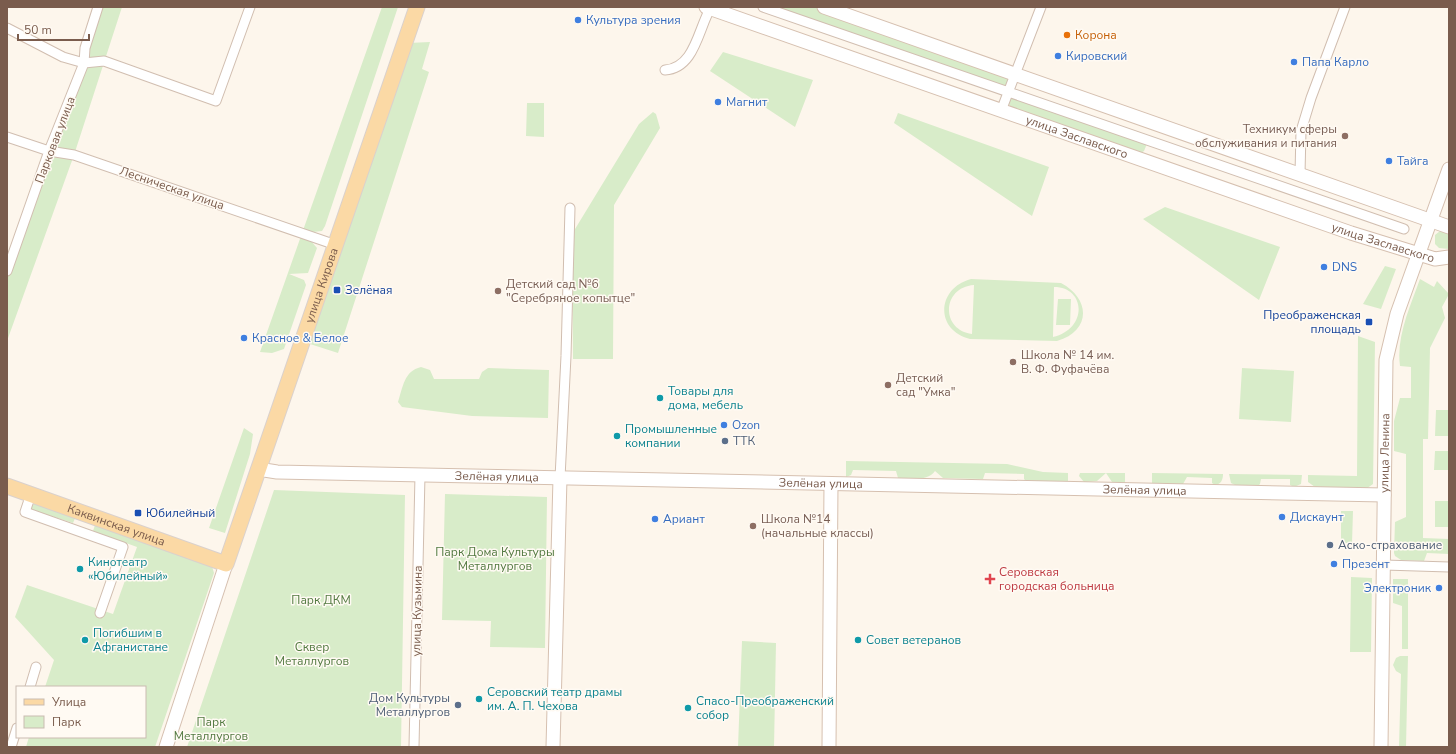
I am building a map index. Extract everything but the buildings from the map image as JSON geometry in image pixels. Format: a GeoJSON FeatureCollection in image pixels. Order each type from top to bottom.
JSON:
{"type":"FeatureCollection","features":[{"type":"Feature","properties":{"kind":"main road","name":"улица Кирова"},"geometry":{"type":"LineString","coordinates":[[226,564],[417,7]]}},
{"type":"Feature","properties":{"kind":"main road","name":"Каквинская улица"},"geometry":{"type":"LineString","coordinates":[[7,486],[226,564]]}},
{"type":"Feature","properties":{"kind":"street","name":"Парковая улица"},"geometry":{"type":"LineString","coordinates":[[7,271],[49,151],[84,63],[85,48],[98,7]]}},
{"type":"Feature","properties":{"kind":"street"},"geometry":{"type":"LineString","coordinates":[[7,28],[64,57],[84,63],[104,61],[216,101],[250,7]]}},
{"type":"Feature","properties":{"kind":"street"},"geometry":{"type":"LineString","coordinates":[[665,70],[675,69],[686,60],[699,37],[709,7]]}},
{"type":"Feature","properties":{"kind":"street","name":"улица Заславского"},"geometry":{"type":"LineString","coordinates":[[709,7],[1352,234],[1435,259],[1449,257]]}},
{"type":"Feature","properties":{"kind":"street","name":"улица Заславского"},"geometry":{"type":"LineString","coordinates":[[763,7],[1404,229]]}},
{"type":"Feature","properties":{"kind":"street"},"geometry":{"type":"LineString","coordinates":[[824,7],[1449,227]]}},
{"type":"Feature","properties":{"kind":"street"},"geometry":{"type":"LineString","coordinates":[[1001,111],[1014,73],[1041,7]]}},
{"type":"Feature","properties":{"kind":"street"},"geometry":{"type":"LineString","coordinates":[[1300,174],[1301,131],[1311,98],[1345,7]]}},
{"type":"Feature","properties":{"kind":"street","name":"Лесническая улица"},"geometry":{"type":"LineString","coordinates":[[7,137],[49,151],[74,155],[336,245]]}},
{"type":"Feature","properties":{"kind":"street","name":"улица Ленина"},"geometry":{"type":"LineString","coordinates":[[1381,747],[1386,360],[1397,314],[1449,169]]}},
{"type":"Feature","properties":{"kind":"street"},"geometry":{"type":"LineString","coordinates":[[553,747],[560,478],[570,208]]}},
{"type":"Feature","properties":{"kind":"street","name":"Зелёная улица"},"geometry":{"type":"LineString","coordinates":[[258,470],[278,472],[1384,495]]}},
{"type":"Feature","properties":{"kind":"street","name":"улица Кузьмина"},"geometry":{"type":"LineString","coordinates":[[414,747],[420,475]]}},
{"type":"Feature","properties":{"kind":"street"},"geometry":{"type":"LineString","coordinates":[[829,747],[831,484]]}},
{"type":"Feature","properties":{"kind":"street"},"geometry":{"type":"LineString","coordinates":[[31,494],[25,512],[123,547],[100,613]]}},
{"type":"Feature","properties":{"kind":"street"},"geometry":{"type":"LineString","coordinates":[[166,747],[226,564]]}},
{"type":"Feature","properties":{"kind":"street"},"geometry":{"type":"LineString","coordinates":[[1384,565],[1449,567]]}},
{"type":"Feature","properties":{"kind":"street"},"geometry":{"type":"LineString","coordinates":[[30,686],[36,667]]}},
{"type":"Feature","properties":{"kind":"street"},"geometry":{"type":"LineString","coordinates":[[11,747],[16,731]]}},
{"type":"Feature","properties":{"kind":"green space"},"geometry":{"type":"Polygon","coordinates":[[[100,7],[122,7],[74,155],[7,341],[7,271],[100,7]]]}},
{"type":"Feature","properties":{"kind":"green space"},"geometry":{"type":"Polygon","coordinates":[[[382,7],[398,7],[325,226],[322,231],[304,233],[317,248],[308,273],[289,274],[304,280],[306,285],[284,349],[272,353],[260,352],[382,7]]]}},
{"type":"Feature","properties":{"kind":"green space"},"geometry":{"type":"Polygon","coordinates":[[[763,7],[824,7],[1014,73],[1007,92],[763,7]]]}},
{"type":"Feature","properties":{"kind":"green space"},"geometry":{"type":"Polygon","coordinates":[[[430,42],[422,69],[429,72],[338,353],[310,344],[408,43],[430,42]]]}},
{"type":"Feature","properties":{"kind":"green space"},"geometry":{"type":"Polygon","coordinates":[[[723,52],[813,80],[795,127],[710,71],[723,52]]]}},
{"type":"Feature","properties":{"kind":"green space"},"geometry":{"type":"Polygon","coordinates":[[[1011,93],[1148,141],[1144,151],[1139,154],[1011,108],[1009,104],[1011,93]]]}},
{"type":"Feature","properties":{"kind":"green space"},"geometry":{"type":"Polygon","coordinates":[[[527,103],[544,103],[544,137],[526,136],[527,103]]]}},
{"type":"Feature","properties":{"kind":"green space"},"geometry":{"type":"Polygon","coordinates":[[[653,112],[656,114],[660,128],[614,205],[613,359],[573,359],[572,234],[639,124],[653,112]]]}},
{"type":"Feature","properties":{"kind":"green space"},"geometry":{"type":"Polygon","coordinates":[[[898,113],[1049,167],[1032,216],[894,123],[898,113]]]}},
{"type":"Feature","properties":{"kind":"green space"},"geometry":{"type":"Polygon","coordinates":[[[1165,207],[1280,247],[1259,300],[1143,219],[1165,207]]]}},
{"type":"Feature","properties":{"kind":"green space"},"geometry":{"type":"Polygon","coordinates":[[[1440,231],[1449,233],[1449,249],[1439,248],[1435,244],[1435,235],[1440,231]]]}},
{"type":"Feature","properties":{"kind":"green space"},"geometry":{"type":"Polygon","coordinates":[[[1385,266],[1396,269],[1381,309],[1363,304],[1385,266]]]}},
{"type":"Feature","properties":{"kind":"green space"},"geometry":{"type":"Polygon","coordinates":[[[971,279],[1061,283],[1078,297],[1082,306],[1083,314],[1081,322],[1076,330],[1057,341],[970,339],[958,334],[950,327],[944,309],[946,300],[951,291],[960,284],[971,279]],[[974,285],[963,288],[956,293],[951,300],[949,309],[950,317],[954,325],[962,331],[972,334],[974,285]],[[1054,287],[1053,337],[1064,333],[1072,326],[1077,318],[1079,309],[1077,301],[1072,294],[1065,289],[1054,287]]]}},
{"type":"Feature","properties":{"kind":"green space"},"geometry":{"type":"Polygon","coordinates":[[[1420,279],[1434,287],[1437,281],[1449,294],[1442,307],[1445,318],[1430,348],[1428,439],[1423,439],[1423,538],[1449,539],[1449,554],[1427,553],[1424,561],[1401,560],[1395,556],[1394,553],[1395,522],[1406,517],[1406,454],[1394,451],[1394,421],[1400,398],[1411,398],[1411,367],[1400,366],[1400,344],[1408,311],[1420,279]]]}},
{"type":"Feature","properties":{"kind":"green space"},"geometry":{"type":"Polygon","coordinates":[[[1058,299],[1071,299],[1070,325],[1056,325],[1058,299]]]}},
{"type":"Feature","properties":{"kind":"green space"},"geometry":{"type":"Polygon","coordinates":[[[1358,336],[1375,342],[1373,484],[1366,489],[1315,487],[1308,482],[1308,475],[1357,476],[1358,336]]]}},
{"type":"Feature","properties":{"kind":"green space"},"geometry":{"type":"Polygon","coordinates":[[[421,367],[430,370],[434,379],[479,379],[482,372],[488,368],[549,370],[548,418],[472,416],[402,407],[398,402],[405,380],[411,372],[421,367]]]}},
{"type":"Feature","properties":{"kind":"green space"},"geometry":{"type":"Polygon","coordinates":[[[1242,368],[1294,371],[1291,422],[1239,419],[1242,368]]]}},
{"type":"Feature","properties":{"kind":"green space"},"geometry":{"type":"Polygon","coordinates":[[[1436,410],[1449,410],[1449,436],[1435,436],[1436,410]]]}},
{"type":"Feature","properties":{"kind":"green space"},"geometry":{"type":"Polygon","coordinates":[[[244,428],[253,434],[250,454],[225,533],[209,528],[244,428]]]}},
{"type":"Feature","properties":{"kind":"green space"},"geometry":{"type":"Polygon","coordinates":[[[1435,451],[1449,451],[1449,470],[1434,470],[1435,451]]]}},
{"type":"Feature","properties":{"kind":"green space"},"geometry":{"type":"Polygon","coordinates":[[[846,461],[1007,464],[1043,472],[1068,473],[1068,481],[1026,481],[1024,479],[1024,474],[985,473],[983,479],[943,478],[935,471],[928,477],[913,479],[898,478],[896,471],[853,470],[851,475],[846,477],[846,461]]]}},
{"type":"Feature","properties":{"kind":"green space"},"geometry":{"type":"Polygon","coordinates":[[[1080,473],[1106,473],[1097,481],[1084,482],[1079,476],[1080,473]]]}},
{"type":"Feature","properties":{"kind":"green space"},"geometry":{"type":"Polygon","coordinates":[[[1106,473],[1125,473],[1125,483],[1112,482],[1106,473]]]}},
{"type":"Feature","properties":{"kind":"green space"},"geometry":{"type":"Polygon","coordinates":[[[1152,473],[1223,474],[1223,478],[1219,484],[1215,485],[1212,483],[1212,478],[1187,477],[1183,484],[1152,483],[1152,473]]]}},
{"type":"Feature","properties":{"kind":"green space"},"geometry":{"type":"Polygon","coordinates":[[[1229,474],[1302,475],[1301,484],[1294,487],[1290,485],[1290,479],[1261,479],[1258,486],[1235,485],[1231,483],[1229,474]]]}},
{"type":"Feature","properties":{"kind":"green space","name":"Парк ДКМ"},"geometry":{"type":"Polygon","coordinates":[[[274,490],[405,495],[401,747],[187,747],[274,490]]]}},
{"type":"Feature","properties":{"kind":"green space","name":"Парк Дома Культуры Металлургов"},"geometry":{"type":"Polygon","coordinates":[[[445,494],[547,497],[545,648],[490,647],[491,621],[442,620],[445,494]]]}},
{"type":"Feature","properties":{"kind":"green space"},"geometry":{"type":"Polygon","coordinates":[[[31,501],[76,516],[73,523],[29,509],[31,501]]]}},
{"type":"Feature","properties":{"kind":"green space"},"geometry":{"type":"Polygon","coordinates":[[[1435,501],[1449,501],[1449,527],[1435,527],[1435,501]]]}},
{"type":"Feature","properties":{"kind":"green space"},"geometry":{"type":"Polygon","coordinates":[[[1341,511],[1353,511],[1352,543],[1341,543],[1341,511]]]}},
{"type":"Feature","properties":{"kind":"green space"},"geometry":{"type":"Polygon","coordinates":[[[96,522],[140,538],[139,541],[211,563],[214,573],[155,747],[26,747],[29,738],[146,738],[146,686],[45,686],[54,660],[15,617],[27,585],[113,614],[137,547],[93,531],[96,522]]]}},
{"type":"Feature","properties":{"kind":"green space"},"geometry":{"type":"Polygon","coordinates":[[[1351,577],[1372,578],[1371,652],[1350,652],[1351,577]]]}},
{"type":"Feature","properties":{"kind":"green space"},"geometry":{"type":"Polygon","coordinates":[[[1393,579],[1408,579],[1408,649],[1402,649],[1402,606],[1393,603],[1393,579]]]}},
{"type":"Feature","properties":{"kind":"green space"},"geometry":{"type":"Polygon","coordinates":[[[742,641],[776,643],[774,747],[738,747],[742,641]]]}},
{"type":"Feature","properties":{"kind":"green space"},"geometry":{"type":"Polygon","coordinates":[[[1400,656],[1408,656],[1406,747],[1399,747],[1401,674],[1396,671],[1393,665],[1396,658],[1400,656]]]}},
{"type":"Feature","properties":{"kind":"place","name":"Культура зрения"},"geometry":{"type":"Point","coordinates":[578,20]}},
{"type":"Feature","properties":{"kind":"place","name":"Корона"},"geometry":{"type":"Point","coordinates":[1067,35]}},
{"type":"Feature","properties":{"kind":"place","name":"Кировский"},"geometry":{"type":"Point","coordinates":[1058,56]}},
{"type":"Feature","properties":{"kind":"place","name":"Папа Карло"},"geometry":{"type":"Point","coordinates":[1294,62]}},
{"type":"Feature","properties":{"kind":"place","name":"Магнит"},"geometry":{"type":"Point","coordinates":[718,102]}},
{"type":"Feature","properties":{"kind":"place","name":"Техникум сферы обслуживания и питания"},"geometry":{"type":"Point","coordinates":[1345,136]}},
{"type":"Feature","properties":{"kind":"place","name":"Тайга"},"geometry":{"type":"Point","coordinates":[1389,161]}},
{"type":"Feature","properties":{"kind":"place","name":"DNS"},"geometry":{"type":"Point","coordinates":[1324,267]}},
{"type":"Feature","properties":{"kind":"place","name":"Зелёная"},"geometry":{"type":"Point","coordinates":[337,290]}},
{"type":"Feature","properties":{"kind":"place","name":"Детский сад №6 \"Серебряное копытце\""},"geometry":{"type":"Point","coordinates":[498,291]}},
{"type":"Feature","properties":{"kind":"place","name":"Преображенская площадь"},"geometry":{"type":"Point","coordinates":[1369,322]}},
{"type":"Feature","properties":{"kind":"place","name":"Красное & Белое"},"geometry":{"type":"Point","coordinates":[244,338]}},
{"type":"Feature","properties":{"kind":"place","name":"Школа № 14 им. В. Ф. Фуфачёва"},"geometry":{"type":"Point","coordinates":[1013,362]}},
{"type":"Feature","properties":{"kind":"place","name":"Детский сад \"Умка\""},"geometry":{"type":"Point","coordinates":[888,385]}},
{"type":"Feature","properties":{"kind":"place","name":"Товары для дома, мебель"},"geometry":{"type":"Point","coordinates":[660,398]}},
{"type":"Feature","properties":{"kind":"place","name":"Ozon"},"geometry":{"type":"Point","coordinates":[724,425]}},
{"type":"Feature","properties":{"kind":"place","name":"Промышленные компании"},"geometry":{"type":"Point","coordinates":[617,436]}},
{"type":"Feature","properties":{"kind":"place","name":"ТТК"},"geometry":{"type":"Point","coordinates":[725,441]}},
{"type":"Feature","properties":{"kind":"place","name":"Юбилейный"},"geometry":{"type":"Point","coordinates":[138,513]}},
{"type":"Feature","properties":{"kind":"place","name":"Дискаунт"},"geometry":{"type":"Point","coordinates":[1282,517]}},
{"type":"Feature","properties":{"kind":"place","name":"Ариант"},"geometry":{"type":"Point","coordinates":[655,519]}},
{"type":"Feature","properties":{"kind":"place","name":"Школа №14 (начальные классы)"},"geometry":{"type":"Point","coordinates":[753,526]}},
{"type":"Feature","properties":{"kind":"place","name":"Аско-страхование"},"geometry":{"type":"Point","coordinates":[1330,545]}},
{"type":"Feature","properties":{"kind":"place","name":"Презент"},"geometry":{"type":"Point","coordinates":[1334,564]}},
{"type":"Feature","properties":{"kind":"place","name":"Кинотеатр «Юбилейный»"},"geometry":{"type":"Point","coordinates":[80,569]}},
{"type":"Feature","properties":{"kind":"place","name":"Серовская городская больница"},"geometry":{"type":"Point","coordinates":[990,579]}},
{"type":"Feature","properties":{"kind":"place","name":"Электроник"},"geometry":{"type":"Point","coordinates":[1439,588]}},
{"type":"Feature","properties":{"kind":"place","name":"Погибшим в Афганистане"},"geometry":{"type":"Point","coordinates":[85,640]}},
{"type":"Feature","properties":{"kind":"place","name":"Совет ветеранов"},"geometry":{"type":"Point","coordinates":[858,640]}},
{"type":"Feature","properties":{"kind":"place","name":"Серовский театр драмы им. А. П. Чехова"},"geometry":{"type":"Point","coordinates":[479,699]}},
{"type":"Feature","properties":{"kind":"place","name":"Дом Культуры Металлургов"},"geometry":{"type":"Point","coordinates":[458,705]}},
{"type":"Feature","properties":{"kind":"place","name":"Спасо-Преображенский собор"},"geometry":{"type":"Point","coordinates":[688,708]}},
{"type":"Feature","properties":{"kind":"park label","name":"Сквер Металлургов"},"geometry":{"type":"Point","coordinates":[312,654]}},
{"type":"Feature","properties":{"kind":"park label","name":"Парк Металлургов"},"geometry":{"type":"Point","coordinates":[211,729]}}]}
